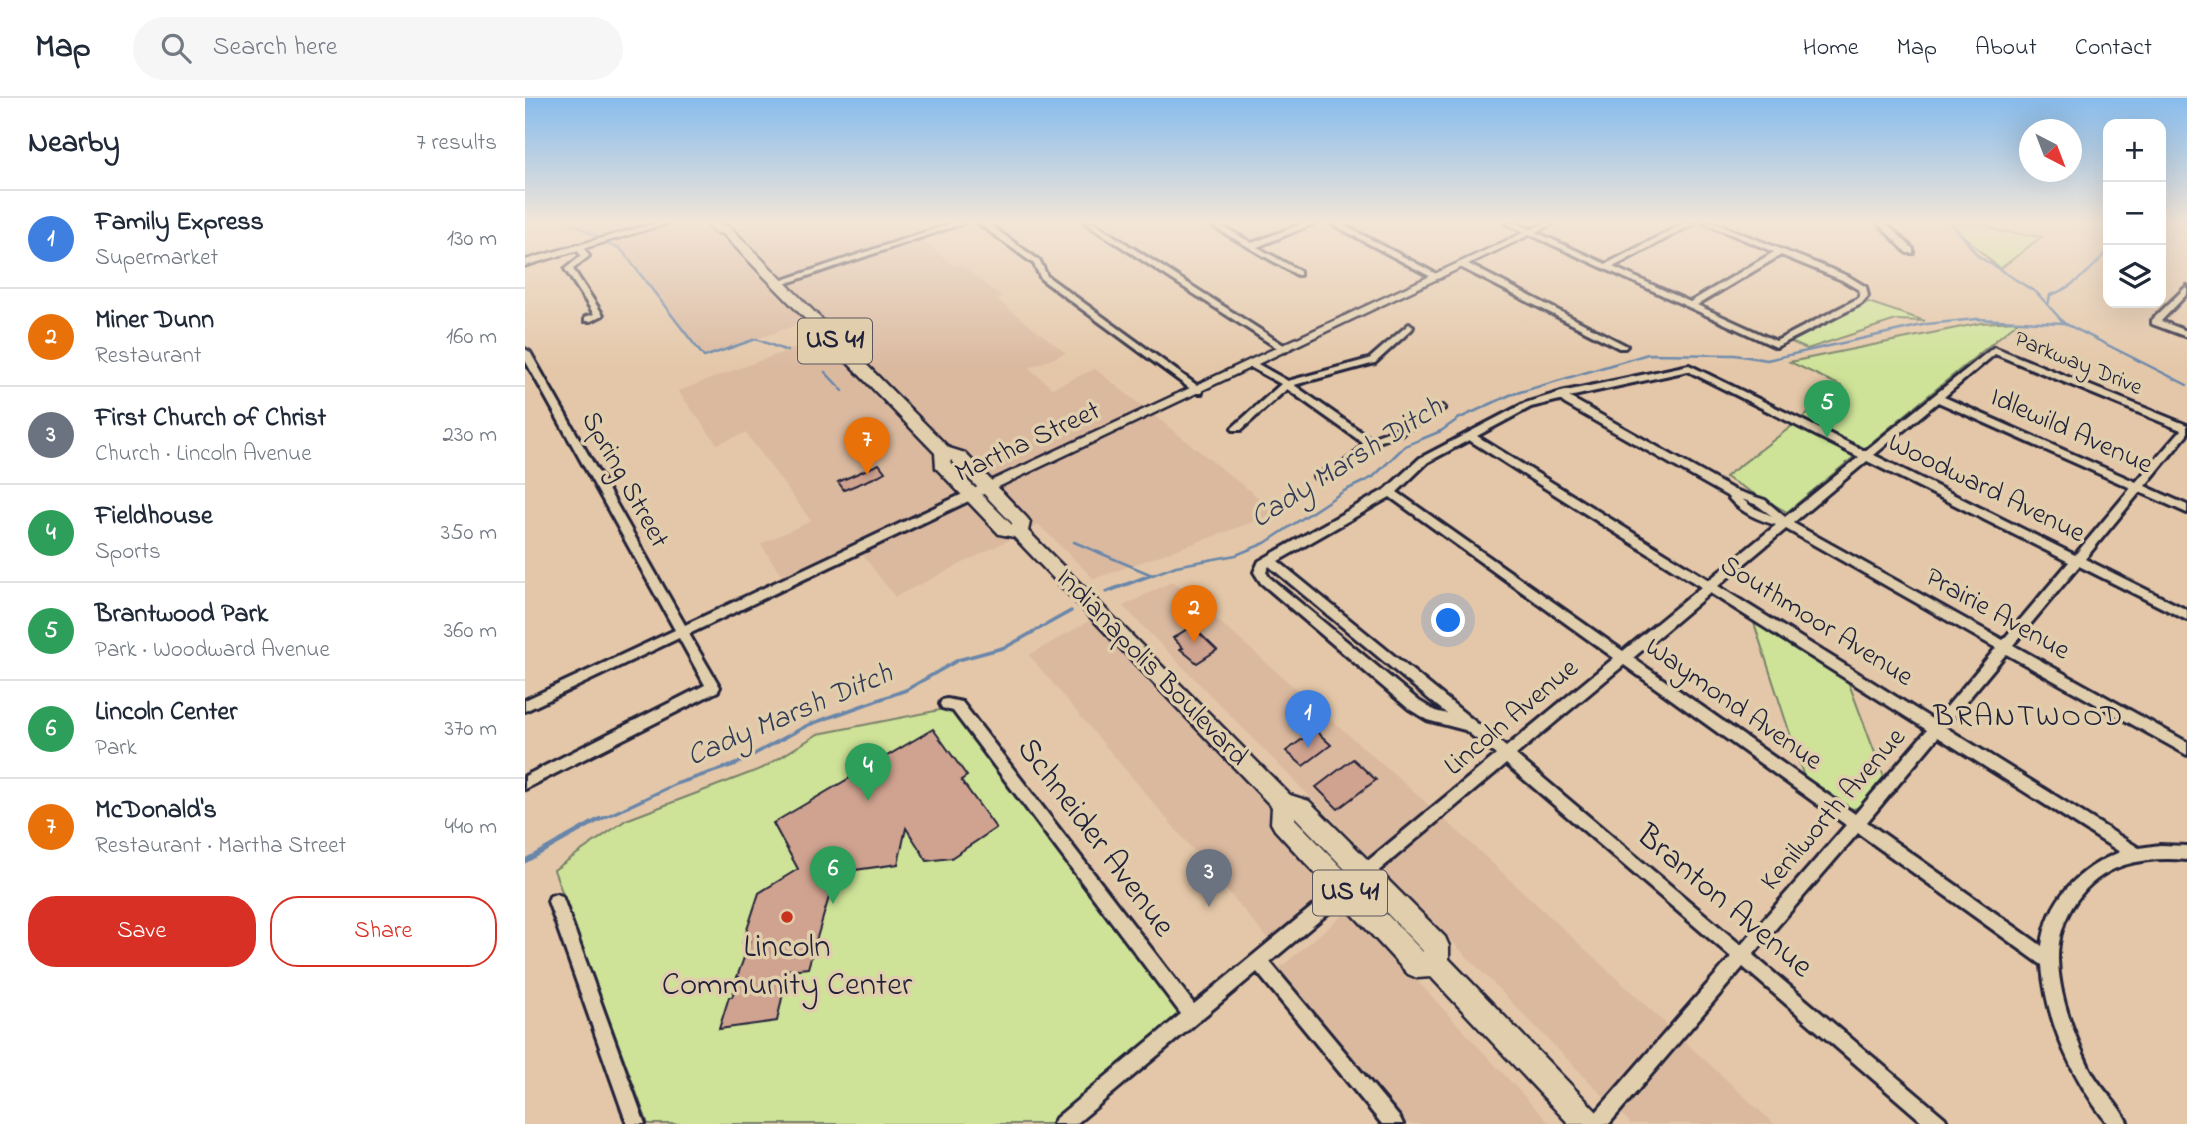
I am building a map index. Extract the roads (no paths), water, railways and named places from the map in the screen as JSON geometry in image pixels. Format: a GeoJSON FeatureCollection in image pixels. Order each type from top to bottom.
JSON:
{"type":"FeatureCollection","features":[{"type":"Feature","properties":{"kind":"highway","name":"Indianapolis Boulevard"},"geometry":{"type":"LineString","coordinates":[[767,271],[943,452],[959,457],[990,489],[1021,522],[1019,532]]}},
{"type":"Feature","properties":{"kind":"highway","name":"Indianapolis Boulevard"},"geometry":{"type":"LineString","coordinates":[[943,452],[942,464],[971,495],[1005,530],[1019,532],[1283,803],[1283,823],[1355,881],[1417,965],[1436,964],[1589,1124]]}},
{"type":"Feature","properties":{"kind":"street"},"geometry":{"type":"LineString","coordinates":[[570,271],[599,315],[588,319]]}},
{"type":"Feature","properties":{"kind":"street"},"geometry":{"type":"LineString","coordinates":[[778,283],[815,271]]}},
{"type":"Feature","properties":{"kind":"street"},"geometry":{"type":"LineString","coordinates":[[1041,271],[1044,277],[1199,391]]}},
{"type":"Feature","properties":{"kind":"street"},"geometry":{"type":"LineString","coordinates":[[1164,271],[1285,349]]}},
{"type":"Feature","properties":{"kind":"street"},"geometry":{"type":"LineString","coordinates":[[1293,271],[1297,273]]}},
{"type":"Feature","properties":{"kind":"street"},"geometry":{"type":"LineString","coordinates":[[1426,271],[1438,277]]}},
{"type":"Feature","properties":{"kind":"street","name":"Martha Street"},"geometry":{"type":"LineString","coordinates":[[525,706],[1451,271]]}},
{"type":"Feature","properties":{"kind":"street"},"geometry":{"type":"LineString","coordinates":[[1475,271],[1622,346]]}},
{"type":"Feature","properties":{"kind":"street"},"geometry":{"type":"LineString","coordinates":[[1616,271],[1776,344],[1858,302],[1864,296],[1863,289],[1855,283],[1826,271]]}},
{"type":"Feature","properties":{"kind":"street"},"geometry":{"type":"LineString","coordinates":[[1691,305],[1748,271]]}},
{"type":"Feature","properties":{"kind":"street"},"geometry":{"type":"LineString","coordinates":[[2187,289],[2155,322],[2187,334]]}},
{"type":"Feature","properties":{"kind":"street"},"geometry":{"type":"LineString","coordinates":[[1237,428],[1287,384],[1372,361],[1409,327]]}},
{"type":"Feature","properties":{"kind":"street","name":"Lincoln Avenue"},"geometry":{"type":"LineString","coordinates":[[1062,1124],[1994,350]]}},
{"type":"Feature","properties":{"kind":"street","name":"Parkway Drive"},"geometry":{"type":"LineString","coordinates":[[1994,350],[2187,429]]}},
{"type":"Feature","properties":{"kind":"street","name":"Spring Street"},"geometry":{"type":"LineString","coordinates":[[525,352],[713,687],[525,783]]}},
{"type":"Feature","properties":{"kind":"street"},"geometry":{"type":"LineString","coordinates":[[1257,363],[1271,376],[1287,384],[1369,442]]}},
{"type":"Feature","properties":{"kind":"street","name":"Woodward Avenue"},"geometry":{"type":"LineString","coordinates":[[1561,395],[1689,369],[2187,615]]}},
{"type":"Feature","properties":{"kind":"street"},"geometry":{"type":"LineString","coordinates":[[1269,560],[1390,492],[1424,460],[1468,435],[1528,405],[1561,395]]}},
{"type":"Feature","properties":{"kind":"street","name":"Prairie Avenue"},"geometry":{"type":"LineString","coordinates":[[1561,395],[1568,402],[1731,493],[1740,505],[1761,518],[1784,523],[2187,749]]}},
{"type":"Feature","properties":{"kind":"street","name":"Idlewild Avenue"},"geometry":{"type":"LineString","coordinates":[[1936,397],[2187,509]]}},
{"type":"Feature","properties":{"kind":"street"},"geometry":{"type":"LineString","coordinates":[[1319,476],[1355,460],[1365,452],[1369,442],[1397,432],[1440,408]]}},
{"type":"Feature","properties":{"kind":"street","name":"Kenilworth Avenue"},"geometry":{"type":"LineString","coordinates":[[1597,1124],[2006,648],[2187,429]]}},
{"type":"Feature","properties":{"kind":"street","name":"Southmoor Avenue"},"geometry":{"type":"LineString","coordinates":[[1468,435],[1710,584],[2136,854]]}},
{"type":"Feature","properties":{"kind":"street","name":"Waymond Avenue"},"geometry":{"type":"LineString","coordinates":[[1390,492],[2047,959]]}},
{"type":"Feature","properties":{"kind":"street","name":"Branton Avenue"},"geometry":{"type":"LineString","coordinates":[[1470,725],[1432,716],[1414,705],[1265,580],[1260,572],[1269,560],[1470,725],[1506,755],[1939,1124]]}},
{"type":"Feature","properties":{"kind":"street","name":"Schneider Avenue"},"geometry":{"type":"LineString","coordinates":[[947,704],[957,706],[1192,1015]]}},
{"type":"Feature","properties":{"kind":"street"},"geometry":{"type":"LineString","coordinates":[[2119,1124],[2088,1083],[2058,1013],[2047,959],[2066,898],[2092,874],[2112,862],[2136,854],[2187,853]]}},
{"type":"Feature","properties":{"kind":"street"},"geometry":{"type":"LineString","coordinates":[[556,901],[636,1124]]}},
{"type":"Feature","properties":{"kind":"street"},"geometry":{"type":"LineString","coordinates":[[1258,960],[1394,1124]]}},
{"type":"Feature","properties":{"kind":"waterway"},"geometry":{"type":"LineString","coordinates":[[638,271],[704,357],[756,339],[787,351]]}},
{"type":"Feature","properties":{"kind":"waterway"},"geometry":{"type":"LineString","coordinates":[[2002,271],[2037,293],[2064,323]]}},
{"type":"Feature","properties":{"kind":"waterway"},"geometry":{"type":"LineString","coordinates":[[2048,305],[2050,295],[2066,288],[2087,271]]}},
{"type":"Feature","properties":{"kind":"waterway","name":"Cady Marsh Ditch"},"geometry":{"type":"LineString","coordinates":[[1147,577],[1176,566],[1236,555],[1265,543],[1344,491],[1373,477],[1405,446],[1441,431],[1458,419],[1510,395],[1648,354],[1735,355],[1767,360],[1927,324],[1976,319],[2064,323]]}},
{"type":"Feature","properties":{"kind":"waterway"},"geometry":{"type":"LineString","coordinates":[[2064,323],[2187,385]]}},
{"type":"Feature","properties":{"kind":"waterway"},"geometry":{"type":"LineString","coordinates":[[825,372],[843,391]]}},
{"type":"Feature","properties":{"kind":"waterway"},"geometry":{"type":"LineString","coordinates":[[1074,542],[1152,575]]}},
{"type":"Feature","properties":{"kind":"waterway","name":"Cady Marsh Ditch"},"geometry":{"type":"LineString","coordinates":[[1106,592],[1151,575]]}},
{"type":"Feature","properties":{"kind":"waterway","name":"Cady Marsh Ditch"},"geometry":{"type":"LineString","coordinates":[[597,821],[676,784],[736,764],[808,725],[906,690],[958,660],[1006,647],[1071,611]]}},
{"type":"Feature","properties":{"kind":"waterway","name":"Cady Marsh Ditch"},"geometry":{"type":"LineString","coordinates":[[525,861],[600,819]]}},
{"type":"Feature","properties":{"kind":"place","name":"Brantwood Park"},"geometry":{"type":"Point","coordinates":[1827,438]}},
{"type":"Feature","properties":{"kind":"place","name":"McDonald's"},"geometry":{"type":"Point","coordinates":[867,475]}},
{"type":"Feature","properties":{"kind":"place","name":"Miner Dunn"},"geometry":{"type":"Point","coordinates":[1194,643]}},
{"type":"Feature","properties":{"kind":"place","name":"Family Express"},"geometry":{"type":"Point","coordinates":[1308,748]}},
{"type":"Feature","properties":{"kind":"place","name":"Fieldhouse"},"geometry":{"type":"Point","coordinates":[868,801]}},
{"type":"Feature","properties":{"kind":"place","name":"Lincoln Center"},"geometry":{"type":"Point","coordinates":[833,904]}},
{"type":"Feature","properties":{"kind":"place","name":"First Church of Christ"},"geometry":{"type":"Point","coordinates":[1209,907]}},
{"type":"Feature","properties":{"kind":"place","name":"Lincoln Community Center"},"geometry":{"type":"Point","coordinates":[787,917]}},
{"type":"Feature","properties":{"kind":"district","name":"BRANTWOOD"},"geometry":{"type":"Point","coordinates":[2029,718]}}]}
